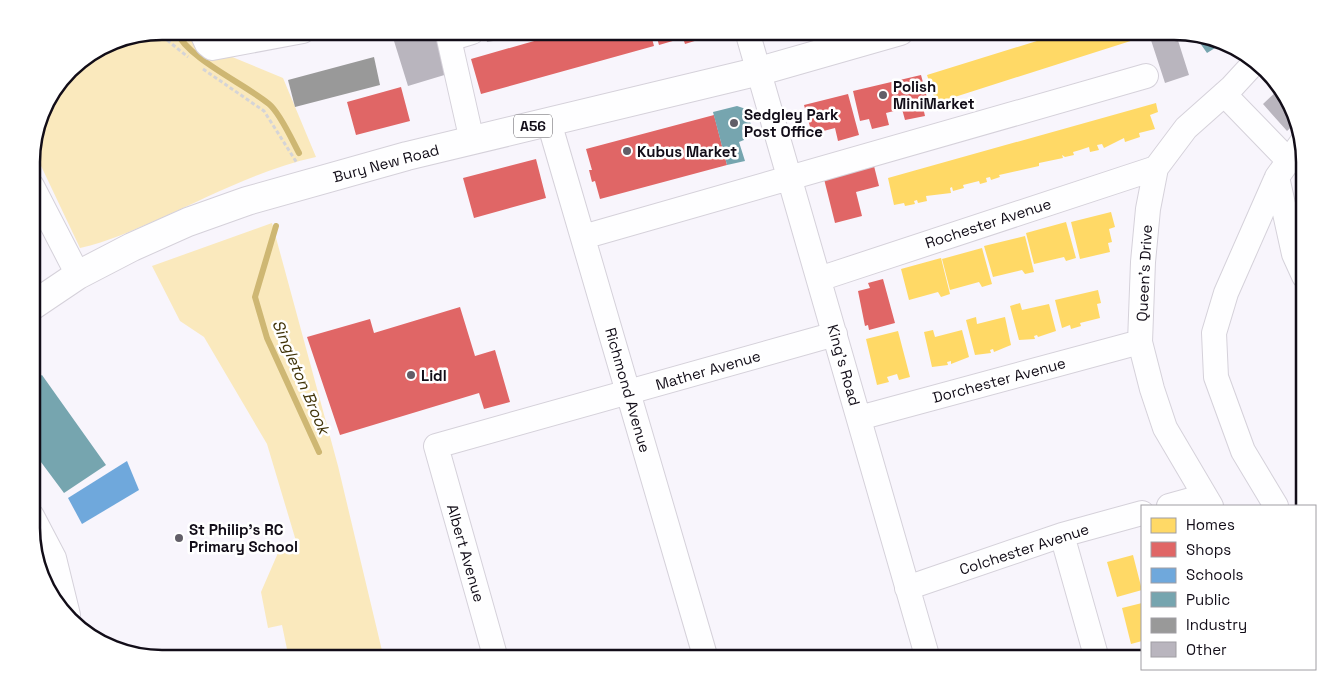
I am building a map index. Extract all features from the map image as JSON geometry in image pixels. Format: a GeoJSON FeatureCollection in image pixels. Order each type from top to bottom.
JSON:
{"type":"FeatureCollection","features":[{"type":"Feature","properties":{"kind":"highway","name":"Bury New Road"},"geometry":{"type":"LineString","coordinates":[[40,301],[78,275],[188,222],[247,202],[407,156],[760,71],[868,40]]}},
{"type":"Feature","properties":{"kind":"street"},"geometry":{"type":"LineString","coordinates":[[202,52],[260,40]]}},
{"type":"Feature","properties":{"kind":"street"},"geometry":{"type":"LineString","coordinates":[[449,40],[472,140]]}},
{"type":"Feature","properties":{"kind":"street","name":"King's Road"},"geometry":{"type":"LineString","coordinates":[[750,40],[926,650]]}},
{"type":"Feature","properties":{"kind":"street","name":"Queen's Drive"},"geometry":{"type":"LineString","coordinates":[[1208,501],[1165,428],[1152,389],[1140,342],[1143,262],[1148,209],[1156,168],[1186,128],[1224,94],[1250,67]]}},
{"type":"Feature","properties":{"kind":"street"},"geometry":{"type":"LineString","coordinates":[[583,237],[1146,76]]}},
{"type":"Feature","properties":{"kind":"street"},"geometry":{"type":"LineString","coordinates":[[1224,94],[1289,160],[1294,254],[1296,258]]}},
{"type":"Feature","properties":{"kind":"street","name":"Richmond Avenue"},"geometry":{"type":"LineString","coordinates":[[549,122],[703,650]]}},
{"type":"Feature","properties":{"kind":"street"},"geometry":{"type":"LineString","coordinates":[[1275,505],[1243,450],[1216,377],[1214,333],[1226,293],[1289,160]]}},
{"type":"Feature","properties":{"kind":"street","name":"Rochester Avenue"},"geometry":{"type":"LineString","coordinates":[[819,278],[1156,168]]}},
{"type":"Feature","properties":{"kind":"street"},"geometry":{"type":"LineString","coordinates":[[40,201],[78,275]]}},
{"type":"Feature","properties":{"kind":"street","name":"Mather Avenue"},"geometry":{"type":"LineString","coordinates":[[436,446],[835,334]]}},
{"type":"Feature","properties":{"kind":"street","name":"Dorchester Avenue"},"geometry":{"type":"LineString","coordinates":[[859,418],[1140,342]]}},
{"type":"Feature","properties":{"kind":"street","name":"Albert Avenue"},"geometry":{"type":"LineString","coordinates":[[436,446],[493,650]]}},
{"type":"Feature","properties":{"kind":"street"},"geometry":{"type":"LineString","coordinates":[[1177,505],[1208,501]]}},
{"type":"Feature","properties":{"kind":"street","name":"Colchester Avenue"},"geometry":{"type":"LineString","coordinates":[[908,588],[1062,535],[1141,513]]}},
{"type":"Feature","properties":{"kind":"street"},"geometry":{"type":"LineString","coordinates":[[40,532],[54,558],[65,602]]}},
{"type":"Feature","properties":{"kind":"street"},"geometry":{"type":"LineString","coordinates":[[1062,535],[1095,650]]}},
{"type":"Feature","properties":{"kind":"path"},"geometry":{"type":"LineString","coordinates":[[175,40],[202,52],[264,111],[294,156]]}},
{"type":"Feature","properties":{"kind":"shaded area"},"geometry":{"type":"Polygon","coordinates":[[[191,40],[283,78],[316,157],[256,176],[130,231],[80,248],[40,164],[40,154],[44,130],[56,101],[70,82],[88,65],[115,49],[138,42],[191,40]]]}},
{"type":"Feature","properties":{"kind":"shaded area"},"geometry":{"type":"Polygon","coordinates":[[[272,223],[338,466],[382,650],[287,650],[282,625],[268,628],[261,592],[281,546],[296,541],[267,444],[204,337],[180,321],[152,266],[272,223]]]}},
{"type":"Feature","properties":{"kind":"building: Homes"},"geometry":{"type":"Polygon","coordinates":[[[1040,40],[1134,40],[936,103],[927,75],[1040,40]]]}},
{"type":"Feature","properties":{"kind":"building: Homes"},"geometry":{"type":"Polygon","coordinates":[[[1156,103],[1158,112],[1150,115],[1155,129],[1139,133],[1140,137],[1125,142],[1124,138],[1104,148],[1102,144],[1097,145],[1099,150],[1090,152],[1089,147],[1073,152],[1074,155],[1065,157],[1062,155],[1063,158],[1039,163],[1039,166],[999,175],[1000,177],[991,180],[990,177],[986,178],[987,182],[980,184],[979,181],[963,185],[964,188],[953,191],[952,187],[950,188],[951,193],[926,196],[927,201],[918,203],[917,200],[914,201],[915,204],[905,206],[904,203],[894,205],[888,178],[1156,103]]]}},
{"type":"Feature","properties":{"kind":"building: Homes"},"geometry":{"type":"Polygon","coordinates":[[[1111,212],[1115,227],[1109,229],[1112,242],[1108,243],[1110,252],[1080,259],[1071,222],[1111,212]]]}},
{"type":"Feature","properties":{"kind":"building: Homes"},"geometry":{"type":"Polygon","coordinates":[[[1066,222],[1076,258],[1066,261],[1064,257],[1034,264],[1026,233],[1066,222]]]}},
{"type":"Feature","properties":{"kind":"building: Homes"},"geometry":{"type":"Polygon","coordinates":[[[1025,236],[1034,272],[1025,274],[1022,270],[993,277],[984,246],[1025,236]]]}},
{"type":"Feature","properties":{"kind":"building: Homes"},"geometry":{"type":"Polygon","coordinates":[[[982,248],[992,284],[982,287],[979,282],[950,290],[942,259],[982,248]]]}},
{"type":"Feature","properties":{"kind":"building: Homes"},"geometry":{"type":"Polygon","coordinates":[[[941,258],[950,294],[941,297],[938,292],[909,300],[901,269],[941,258]]]}},
{"type":"Feature","properties":{"kind":"building: Homes"},"geometry":{"type":"Polygon","coordinates":[[[1098,290],[1101,303],[1097,304],[1100,318],[1080,323],[1081,326],[1071,329],[1070,325],[1062,328],[1055,300],[1098,290]]]}},
{"type":"Feature","properties":{"kind":"building: Homes"},"geometry":{"type":"Polygon","coordinates":[[[1020,303],[1022,310],[1049,304],[1056,331],[1038,337],[1037,335],[1034,336],[1035,339],[1019,340],[1010,306],[1020,303]]]}},
{"type":"Feature","properties":{"kind":"building: Homes"},"geometry":{"type":"Polygon","coordinates":[[[976,317],[977,324],[1005,317],[1011,345],[994,352],[993,349],[990,350],[991,353],[975,355],[966,320],[976,317]]]}},
{"type":"Feature","properties":{"kind":"building: Homes"},"geometry":{"type":"Polygon","coordinates":[[[933,330],[935,337],[962,330],[969,357],[951,364],[951,361],[947,362],[948,365],[932,367],[924,332],[933,330]]]}},
{"type":"Feature","properties":{"kind":"building: Homes"},"geometry":{"type":"Polygon","coordinates":[[[898,331],[910,377],[899,380],[897,374],[887,377],[889,382],[877,385],[866,339],[898,331]]]}},
{"type":"Feature","properties":{"kind":"building: Homes"},"geometry":{"type":"Polygon","coordinates":[[[1133,555],[1141,590],[1117,597],[1107,562],[1133,555]]]}},
{"type":"Feature","properties":{"kind":"building: Homes"},"geometry":{"type":"Polygon","coordinates":[[[1141,603],[1141,641],[1131,644],[1122,608],[1141,603]]]}},
{"type":"Feature","properties":{"kind":"building: Shops"},"geometry":{"type":"Polygon","coordinates":[[[538,40],[652,40],[654,46],[481,94],[471,59],[538,40]]]}},
{"type":"Feature","properties":{"kind":"building: Shops"},"geometry":{"type":"Polygon","coordinates":[[[658,40],[676,40],[659,45],[658,40]]]}},
{"type":"Feature","properties":{"kind":"building: Shops"},"geometry":{"type":"Polygon","coordinates":[[[684,40],[698,40],[685,44],[684,40]]]}},
{"type":"Feature","properties":{"kind":"building: Shops"},"geometry":{"type":"Polygon","coordinates":[[[921,75],[928,101],[922,103],[925,116],[905,120],[902,109],[886,113],[889,125],[872,129],[869,119],[860,121],[853,91],[921,75]]]}},
{"type":"Feature","properties":{"kind":"building: Shops"},"geometry":{"type":"Polygon","coordinates":[[[401,87],[410,121],[356,135],[347,102],[401,87]]]}},
{"type":"Feature","properties":{"kind":"building: Shops"},"geometry":{"type":"Polygon","coordinates":[[[848,94],[859,135],[838,141],[835,128],[812,134],[804,105],[848,94]]]}},
{"type":"Feature","properties":{"kind":"building: Shops"},"geometry":{"type":"Polygon","coordinates":[[[714,115],[727,165],[600,199],[595,181],[592,182],[589,170],[592,170],[586,149],[714,115]]]}},
{"type":"Feature","properties":{"kind":"building: Shops"},"geometry":{"type":"Polygon","coordinates":[[[536,159],[546,198],[474,218],[463,178],[536,159]]]}},
{"type":"Feature","properties":{"kind":"building: Shops"},"geometry":{"type":"Polygon","coordinates":[[[873,162],[879,186],[856,192],[862,216],[835,223],[823,175],[873,162]]]}},
{"type":"Feature","properties":{"kind":"building: Shops"},"geometry":{"type":"Polygon","coordinates":[[[883,279],[895,323],[869,330],[868,325],[865,326],[858,291],[870,288],[868,283],[883,279]]]}},
{"type":"Feature","properties":{"kind":"building: Shops","name":"Lidl"},"geometry":{"type":"Polygon","coordinates":[[[460,307],[475,356],[495,350],[510,402],[484,409],[479,393],[340,435],[307,337],[370,319],[374,333],[460,307]]]}},
{"type":"Feature","properties":{"kind":"building: Schools"},"geometry":{"type":"Polygon","coordinates":[[[127,461],[139,490],[82,524],[68,498],[127,461]]]}},
{"type":"Feature","properties":{"kind":"building: Public"},"geometry":{"type":"Polygon","coordinates":[[[1200,42],[1216,47],[1207,53],[1200,42]]]}},
{"type":"Feature","properties":{"kind":"building: Public"},"geometry":{"type":"Polygon","coordinates":[[[737,106],[746,109],[752,128],[742,130],[744,140],[739,142],[745,161],[727,165],[713,112],[737,106]]]}},
{"type":"Feature","properties":{"kind":"building: Public"},"geometry":{"type":"Polygon","coordinates":[[[42,375],[106,465],[64,493],[40,461],[40,376],[42,375]]]}},
{"type":"Feature","properties":{"kind":"building: Industry"},"geometry":{"type":"Polygon","coordinates":[[[374,57],[380,85],[295,107],[288,80],[374,57]]]}},
{"type":"Feature","properties":{"kind":"building: Other"},"geometry":{"type":"Polygon","coordinates":[[[442,40],[451,73],[408,86],[394,41],[442,40]]]}},
{"type":"Feature","properties":{"kind":"building: Other"},"geometry":{"type":"Polygon","coordinates":[[[1151,40],[1178,40],[1189,75],[1165,83],[1151,40]]]}},
{"type":"Feature","properties":{"kind":"building: Other"},"geometry":{"type":"Polygon","coordinates":[[[1275,93],[1287,115],[1291,127],[1287,131],[1263,104],[1275,93]]]}},
{"type":"Feature","properties":{"kind":"waterway","name":"Singleton Brook"},"geometry":{"type":"LineString","coordinates":[[181,40],[204,61],[269,104],[281,120],[299,153]]}},
{"type":"Feature","properties":{"kind":"waterway","name":"Singleton Brook"},"geometry":{"type":"LineString","coordinates":[[276,226],[255,297],[267,338],[319,452]]}},
{"type":"Feature","properties":{"kind":"place","name":"Polish MiniMarket"},"geometry":{"type":"Point","coordinates":[883,95]}},
{"type":"Feature","properties":{"kind":"place","name":"Sedgley Park Post Office"},"geometry":{"type":"Point","coordinates":[734,123]}},
{"type":"Feature","properties":{"kind":"place","name":"Kubus Market"},"geometry":{"type":"Point","coordinates":[627,151]}},
{"type":"Feature","properties":{"kind":"place","name":"Lidl"},"geometry":{"type":"Point","coordinates":[411,375]}},
{"type":"Feature","properties":{"kind":"place","name":"St Philip's RC Primary School"},"geometry":{"type":"Point","coordinates":[179,538]}}]}
